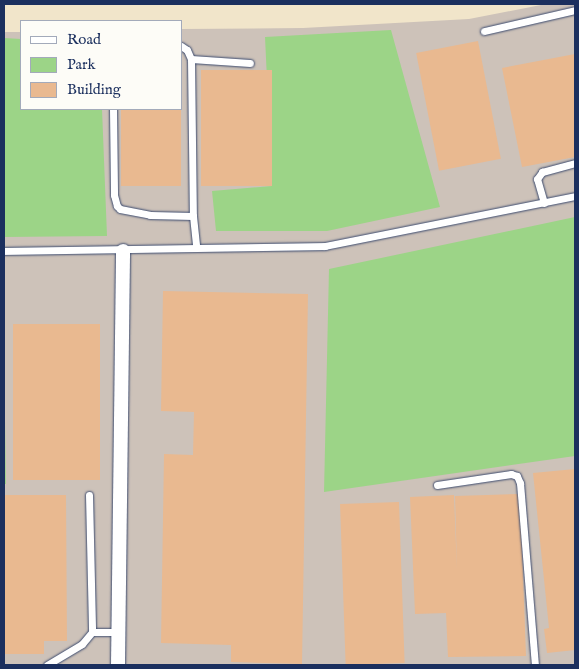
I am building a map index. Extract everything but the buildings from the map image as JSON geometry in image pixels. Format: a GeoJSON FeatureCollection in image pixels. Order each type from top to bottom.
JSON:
{"type":"FeatureCollection","features":[{"type":"Feature","properties":{"kind":"street"},"geometry":{"type":"LineString","coordinates":[[118,665],[123,250]]}},
{"type":"Feature","properties":{"kind":"lane"},"geometry":{"type":"LineString","coordinates":[[484,30],[575,10]]}},
{"type":"Feature","properties":{"kind":"lane"},"geometry":{"type":"LineString","coordinates":[[182,47],[187,50],[191,58],[193,216],[196,247]]}},
{"type":"Feature","properties":{"kind":"lane"},"geometry":{"type":"LineString","coordinates":[[191,58],[250,63]]}},
{"type":"Feature","properties":{"kind":"lane"},"geometry":{"type":"LineString","coordinates":[[113,110],[114,195],[117,206],[150,215],[193,216]]}},
{"type":"Feature","properties":{"kind":"lane"},"geometry":{"type":"LineString","coordinates":[[544,203],[536,180],[542,172],[575,163]]}},
{"type":"Feature","properties":{"kind":"lane"},"geometry":{"type":"LineString","coordinates":[[4,251],[325,246],[575,196]]}},
{"type":"Feature","properties":{"kind":"lane"},"geometry":{"type":"LineString","coordinates":[[436,485],[511,474],[517,476],[520,483],[535,665]]}},
{"type":"Feature","properties":{"kind":"lane"},"geometry":{"type":"LineString","coordinates":[[47,665],[82,644],[92,632],[89,495]]}},
{"type":"Feature","properties":{"kind":"lane"},"geometry":{"type":"LineString","coordinates":[[92,632],[119,632]]}},
{"type":"Feature","properties":{"kind":"shaded area"},"geometry":{"type":"Polygon","coordinates":[[[546,4],[575,4],[575,665],[4,665],[4,32],[20,32],[20,110],[182,110],[182,29],[303,28],[469,19],[546,4]]]}},
{"type":"Feature","properties":{"kind":"green space"},"geometry":{"type":"Polygon","coordinates":[[[391,30],[440,207],[327,231],[216,231],[212,191],[272,186],[265,37],[391,30]]]}},
{"type":"Feature","properties":{"kind":"green space"},"geometry":{"type":"Polygon","coordinates":[[[4,38],[20,39],[20,110],[102,110],[107,236],[4,237],[4,38]]]}},
{"type":"Feature","properties":{"kind":"green space"},"geometry":{"type":"Polygon","coordinates":[[[575,217],[575,456],[324,492],[329,269],[575,217]]]}},
{"type":"Feature","properties":{"kind":"green space"},"geometry":{"type":"Polygon","coordinates":[[[4,358],[6,484],[4,484],[4,358]]]}}]}
